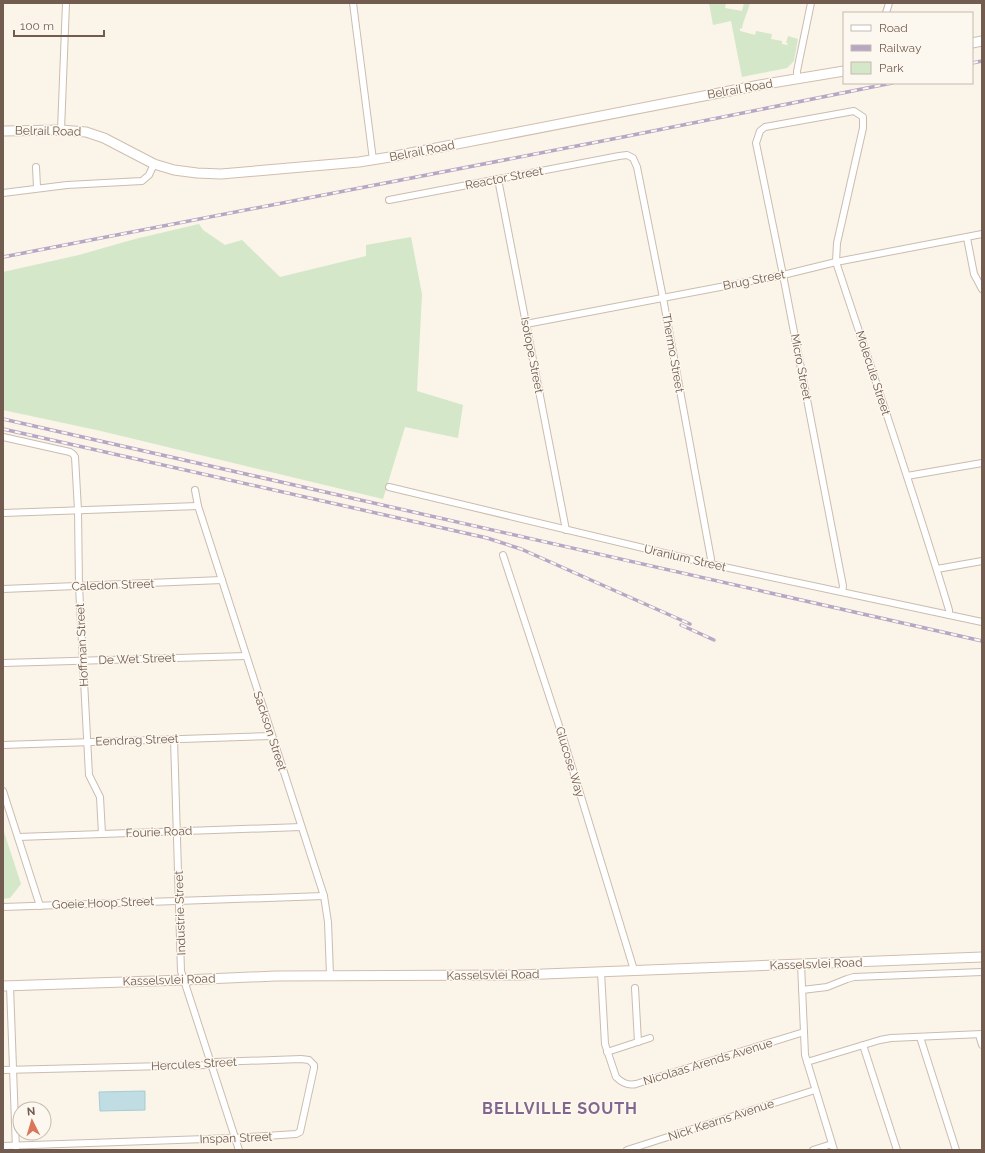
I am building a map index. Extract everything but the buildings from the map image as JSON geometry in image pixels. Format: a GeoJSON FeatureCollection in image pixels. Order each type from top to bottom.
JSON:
{"type":"FeatureCollection","features":[{"type":"Feature","properties":{"kind":"street"},"geometry":{"type":"LineString","coordinates":[[61,130],[66,3]]}},
{"type":"Feature","properties":{"kind":"street"},"geometry":{"type":"LineString","coordinates":[[352,3],[373,160]]}},
{"type":"Feature","properties":{"kind":"street"},"geometry":{"type":"LineString","coordinates":[[798,79],[797,71],[811,3]]}},
{"type":"Feature","properties":{"kind":"street","name":"Belrail Road"},"geometry":{"type":"LineString","coordinates":[[3,131],[78,130],[95,134],[154,164],[184,172],[209,174],[373,160],[760,85],[843,71]]}},
{"type":"Feature","properties":{"kind":"street","name":"Micro Street"},"geometry":{"type":"LineString","coordinates":[[842,592],[841,578],[783,274],[756,142],[760,131],[764,127],[850,112],[857,112],[861,115],[863,119],[863,128]]}},
{"type":"Feature","properties":{"kind":"street","name":"Molecule Street"},"geometry":{"type":"LineString","coordinates":[[863,128],[837,243],[836,262],[937,568],[949,610],[949,615]]}},
{"type":"Feature","properties":{"kind":"street","name":"Thermo Street"},"geometry":{"type":"LineString","coordinates":[[620,156],[627,155],[633,158],[637,167],[663,298],[711,559],[710,564]]}},
{"type":"Feature","properties":{"kind":"street","name":"Reactor Street"},"geometry":{"type":"LineString","coordinates":[[389,200],[620,156]]}},
{"type":"Feature","properties":{"kind":"street"},"geometry":{"type":"LineString","coordinates":[[3,192],[37,187],[142,181],[149,175],[154,164]]}},
{"type":"Feature","properties":{"kind":"street"},"geometry":{"type":"LineString","coordinates":[[36,167],[37,187]]}},
{"type":"Feature","properties":{"kind":"street","name":"Isotope Street"},"geometry":{"type":"LineString","coordinates":[[498,179],[566,530]]}},
{"type":"Feature","properties":{"kind":"street","name":"Brug Street"},"geometry":{"type":"LineString","coordinates":[[526,324],[982,234]]}},
{"type":"Feature","properties":{"kind":"street"},"geometry":{"type":"LineString","coordinates":[[967,238],[974,274],[982,289]]}},
{"type":"Feature","properties":{"kind":"street","name":"Hoffman Street"},"geometry":{"type":"LineString","coordinates":[[3,437],[73,454],[75,458],[78,510],[79,586],[89,775],[100,797],[102,834]]}},
{"type":"Feature","properties":{"kind":"street"},"geometry":{"type":"LineString","coordinates":[[907,476],[982,463]]}},
{"type":"Feature","properties":{"kind":"street","name":"Uranium Street"},"geometry":{"type":"LineString","coordinates":[[389,487],[710,564],[982,622]]}},
{"type":"Feature","properties":{"kind":"street","name":"Sackson Street"},"geometry":{"type":"LineString","coordinates":[[195,490],[198,506],[300,827],[324,896],[327,918],[330,975]]}},
{"type":"Feature","properties":{"kind":"street"},"geometry":{"type":"LineString","coordinates":[[3,513],[198,506]]}},
{"type":"Feature","properties":{"kind":"street","name":"Glucose Way"},"geometry":{"type":"LineString","coordinates":[[503,555],[564,741],[634,970]]}},
{"type":"Feature","properties":{"kind":"street"},"geometry":{"type":"LineString","coordinates":[[937,568],[982,561]]}},
{"type":"Feature","properties":{"kind":"street","name":"Caledon Street"},"geometry":{"type":"LineString","coordinates":[[3,589],[222,580]]}},
{"type":"Feature","properties":{"kind":"street","name":"De Wet Street"},"geometry":{"type":"LineString","coordinates":[[3,664],[246,656]]}},
{"type":"Feature","properties":{"kind":"street","name":"Eendrag Street"},"geometry":{"type":"LineString","coordinates":[[3,745],[272,736]]}},
{"type":"Feature","properties":{"kind":"street","name":"Industrie Street"},"geometry":{"type":"LineString","coordinates":[[174,739],[182,971],[239,1150]]}},
{"type":"Feature","properties":{"kind":"street"},"geometry":{"type":"LineString","coordinates":[[3,791],[40,906]]}},
{"type":"Feature","properties":{"kind":"street","name":"Fourie Road"},"geometry":{"type":"LineString","coordinates":[[18,837],[300,827]]}},
{"type":"Feature","properties":{"kind":"street","name":"Goeie Hoop Street"},"geometry":{"type":"LineString","coordinates":[[3,907],[324,896]]}},
{"type":"Feature","properties":{"kind":"street","name":"Kasselsvlei Road"},"geometry":{"type":"LineString","coordinates":[[6,986],[233,977],[330,975],[476,975],[601,972],[982,958]]}},
{"type":"Feature","properties":{"kind":"street"},"geometry":{"type":"LineString","coordinates":[[801,964],[807,1062],[833,1147],[813,1150]]}},
{"type":"Feature","properties":{"kind":"street","name":"Nicolaas Arends Avenue"},"geometry":{"type":"LineString","coordinates":[[601,972],[603,1033],[607,1052],[616,1077],[624,1083],[633,1085],[804,1032]]}},
{"type":"Feature","properties":{"kind":"street"},"geometry":{"type":"LineString","coordinates":[[802,990],[827,987],[846,978],[854,977],[982,972]]}},
{"type":"Feature","properties":{"kind":"street"},"geometry":{"type":"LineString","coordinates":[[6,986],[13,1070],[16,1148]]}},
{"type":"Feature","properties":{"kind":"street"},"geometry":{"type":"LineString","coordinates":[[635,988],[638,1042]]}},
{"type":"Feature","properties":{"kind":"street"},"geometry":{"type":"LineString","coordinates":[[807,1062],[891,1038],[980,1035],[982,1045]]}},
{"type":"Feature","properties":{"kind":"street"},"geometry":{"type":"LineString","coordinates":[[920,1037],[956,1150]]}},
{"type":"Feature","properties":{"kind":"street"},"geometry":{"type":"LineString","coordinates":[[607,1052],[650,1038]]}},
{"type":"Feature","properties":{"kind":"street"},"geometry":{"type":"LineString","coordinates":[[863,1045],[897,1150]]}},
{"type":"Feature","properties":{"kind":"street","name":"Hercules Street"},"geometry":{"type":"LineString","coordinates":[[3,1070],[206,1065],[215,1062],[309,1060],[314,1065],[314,1072],[300,1132]]}},
{"type":"Feature","properties":{"kind":"street","name":"Nick Kearns Avenue"},"geometry":{"type":"LineString","coordinates":[[627,1150],[815,1090]]}},
{"type":"Feature","properties":{"kind":"street","name":"Inspan Street"},"geometry":{"type":"LineString","coordinates":[[3,1146],[16,1148],[235,1138],[292,1135],[300,1132]]}},
{"type":"Feature","properties":{"kind":"green space"},"geometry":{"type":"Polygon","coordinates":[[[709,3],[726,3],[725,8],[742,11],[744,3],[750,3],[742,29],[740,28],[740,31],[755,35],[756,31],[772,34],[771,39],[782,41],[782,44],[787,45],[788,43],[786,43],[788,36],[798,39],[794,61],[787,68],[742,77],[731,21],[713,25],[709,3]]]}},
{"type":"Feature","properties":{"kind":"green space"},"geometry":{"type":"Polygon","coordinates":[[[199,224],[203,230],[225,245],[242,240],[280,277],[366,256],[366,245],[411,237],[422,294],[417,391],[463,405],[458,438],[405,427],[383,499],[101,431],[3,410],[3,272],[79,255],[135,239],[199,224]]]}},
{"type":"Feature","properties":{"kind":"green space"},"geometry":{"type":"Polygon","coordinates":[[[3,829],[21,884],[10,898],[3,899],[3,829]]]}},
{"type":"Feature","properties":{"kind":"water"},"geometry":{"type":"Polygon","coordinates":[[[145,1091],[145,1110],[100,1111],[99,1092],[145,1091]]]}},
{"type":"Feature","properties":{"kind":"railway"},"geometry":{"type":"LineString","coordinates":[[973,63],[982,61]]}},
{"type":"Feature","properties":{"kind":"railway"},"geometry":{"type":"LineString","coordinates":[[3,257],[623,137],[887,84]]}},
{"type":"Feature","properties":{"kind":"railway"},"geometry":{"type":"LineString","coordinates":[[3,419],[982,641]]}},
{"type":"Feature","properties":{"kind":"railway"},"geometry":{"type":"LineString","coordinates":[[3,429],[487,538],[521,549],[690,624]]}},
{"type":"Feature","properties":{"kind":"railway"},"geometry":{"type":"LineString","coordinates":[[681,625],[714,640]]}},
{"type":"Feature","properties":{"kind":"district","name":"BELLVILLE SOUTH"},"geometry":{"type":"Point","coordinates":[560,1108]}}]}
